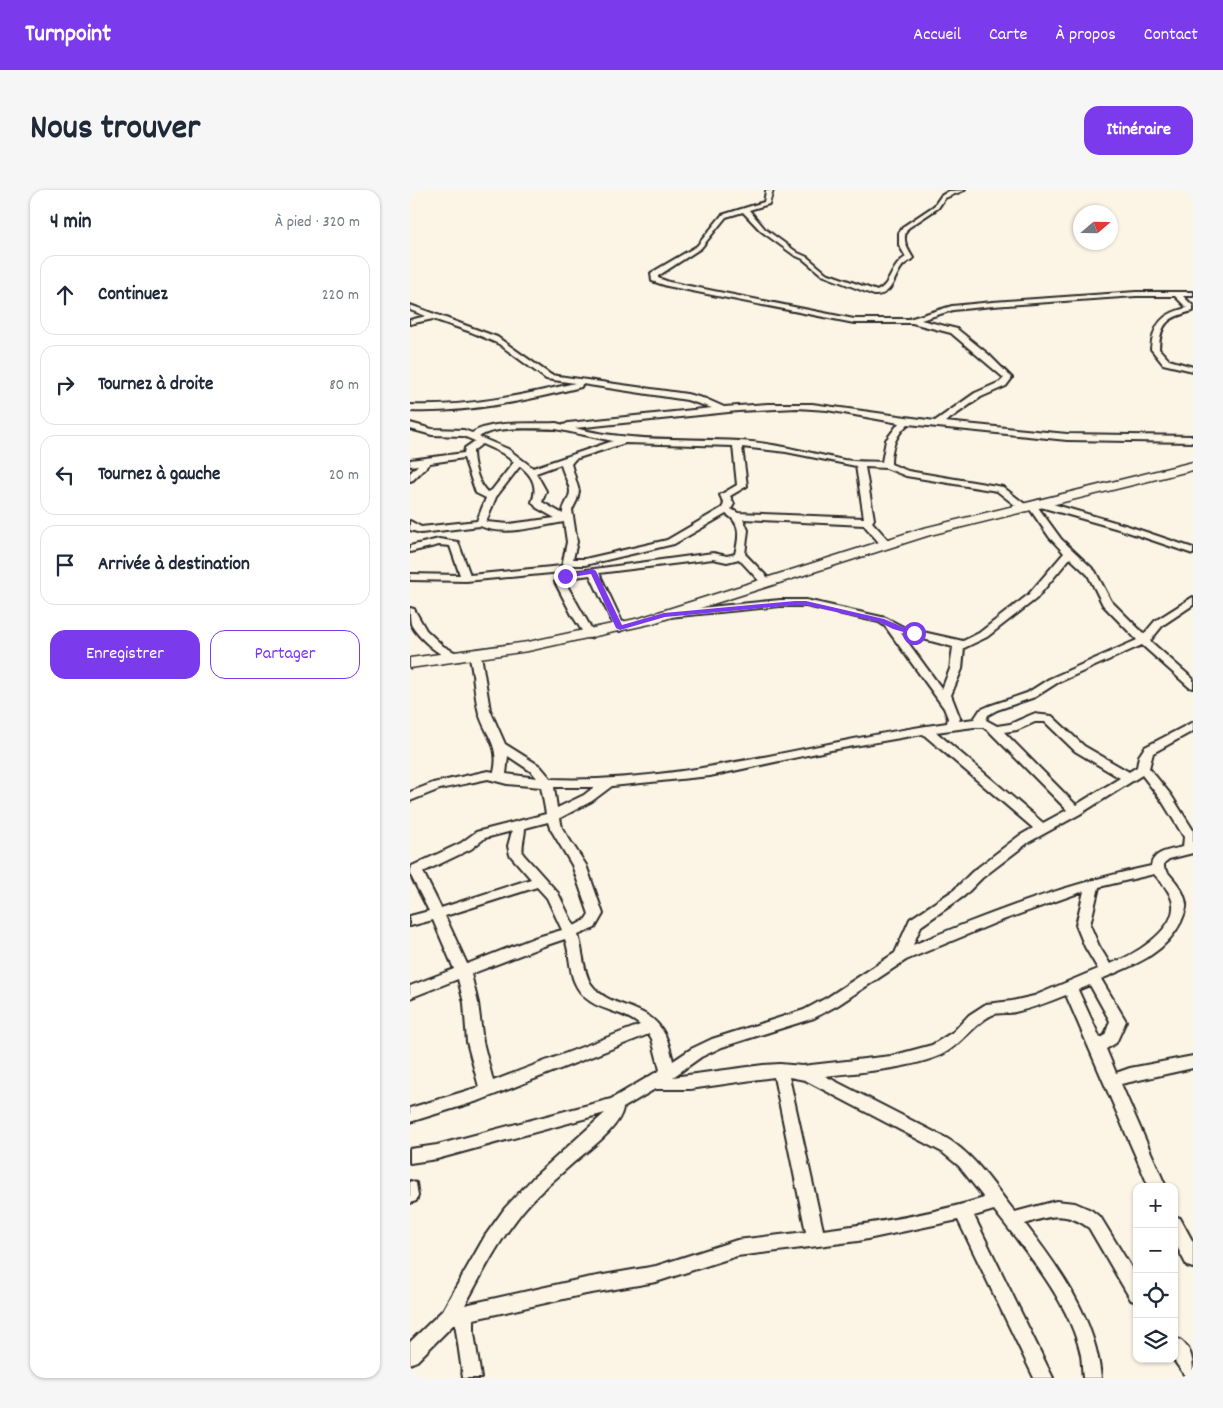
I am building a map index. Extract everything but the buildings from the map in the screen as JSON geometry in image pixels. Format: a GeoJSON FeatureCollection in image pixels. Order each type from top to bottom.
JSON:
{"type":"FeatureCollection","features":[{"type":"Feature","properties":{"kind":"street"},"geometry":{"type":"LineString","coordinates":[[770,190],[766,203],[724,216],[699,247],[662,269],[654,275],[655,278],[667,284],[854,321],[910,321],[954,331],[1008,378],[1003,384],[966,403],[936,425]]}},
{"type":"Feature","properties":{"kind":"street"},"geometry":{"type":"LineString","coordinates":[[743,210],[748,212],[763,230],[796,254],[805,258],[824,274],[878,293],[883,291],[888,285],[901,263],[910,258],[902,245],[902,233],[906,227],[936,208],[943,197],[950,192],[962,190]]}},
{"type":"Feature","properties":{"kind":"street"},"geometry":{"type":"LineString","coordinates":[[1181,293],[1179,296],[1192,309],[1174,313],[1165,319],[1160,327],[1155,349],[1166,362],[1193,370]]}},
{"type":"Feature","properties":{"kind":"street"},"geometry":{"type":"LineString","coordinates":[[910,321],[964,307],[1136,294],[1193,294]]}},
{"type":"Feature","properties":{"kind":"street"},"geometry":{"type":"LineString","coordinates":[[410,307],[508,346],[549,377],[687,397],[703,401],[722,410]]}},
{"type":"Feature","properties":{"kind":"street"},"geometry":{"type":"LineString","coordinates":[[410,322],[433,317]]}},
{"type":"Feature","properties":{"kind":"street"},"geometry":{"type":"LineString","coordinates":[[410,408],[423,409],[487,403],[586,383]]}},
{"type":"Feature","properties":{"kind":"street"},"geometry":{"type":"LineString","coordinates":[[495,492],[487,495],[481,493],[468,455],[468,450],[477,439],[476,433],[483,430],[603,424],[670,414],[771,406],[813,407],[936,425],[1108,440],[1193,439]]}},
{"type":"Feature","properties":{"kind":"street"},"geometry":{"type":"LineString","coordinates":[[887,465],[886,454],[890,439],[906,421]]}},
{"type":"Feature","properties":{"kind":"street"},"geometry":{"type":"LineString","coordinates":[[410,426],[432,432],[464,433],[497,446],[532,472],[540,485],[541,491],[538,504],[567,519]]}},
{"type":"Feature","properties":{"kind":"street"},"geometry":{"type":"LineString","coordinates":[[556,426],[600,437],[626,440],[737,443],[786,449],[860,465],[887,465],[906,473],[1000,489],[1032,505],[1125,528],[1193,551]]}},
{"type":"Feature","properties":{"kind":"street"},"geometry":{"type":"LineString","coordinates":[[410,433],[426,430]]}},
{"type":"Feature","properties":{"kind":"street"},"geometry":{"type":"LineString","coordinates":[[532,472],[626,440]]}},
{"type":"Feature","properties":{"kind":"street"},"geometry":{"type":"LineString","coordinates":[[567,569],[585,562],[660,545],[682,536],[726,510],[729,504],[725,495],[742,486],[740,454],[737,443]]}},
{"type":"Feature","properties":{"kind":"street"},"geometry":{"type":"LineString","coordinates":[[410,462],[468,455]]}},
{"type":"Feature","properties":{"kind":"street"},"geometry":{"type":"LineString","coordinates":[[572,457],[566,464],[567,473],[574,490],[574,498],[567,510],[572,542],[567,569],[560,582],[590,635]]}},
{"type":"Feature","properties":{"kind":"street"},"geometry":{"type":"LineString","coordinates":[[410,478],[428,460]]}},
{"type":"Feature","properties":{"kind":"street"},"geometry":{"type":"LineString","coordinates":[[481,523],[491,497],[519,461]]}},
{"type":"Feature","properties":{"kind":"street"},"geometry":{"type":"LineString","coordinates":[[736,516],[860,523],[866,521],[869,519],[862,489],[860,465]]}},
{"type":"Feature","properties":{"kind":"street"},"geometry":{"type":"LineString","coordinates":[[410,663],[458,658],[620,628],[925,532],[1193,466]]}},
{"type":"Feature","properties":{"kind":"street"},"geometry":{"type":"LineString","coordinates":[[1032,505],[1063,548],[1079,559],[1096,579],[1102,596],[1107,603],[1144,641],[1193,685]]}},
{"type":"Feature","properties":{"kind":"street"},"geometry":{"type":"LineString","coordinates":[[726,510],[736,516],[744,529],[741,555],[766,582]]}},
{"type":"Feature","properties":{"kind":"street"},"geometry":{"type":"LineString","coordinates":[[410,524],[414,528],[421,530],[481,523],[484,526],[498,528],[567,519]]}},
{"type":"Feature","properties":{"kind":"street"},"geometry":{"type":"LineString","coordinates":[[866,521],[886,544]]}},
{"type":"Feature","properties":{"kind":"street"},"geometry":{"type":"LineString","coordinates":[[410,549],[439,542],[454,544],[466,578]]}},
{"type":"Feature","properties":{"kind":"street"},"geometry":{"type":"LineString","coordinates":[[664,615],[780,603],[800,603],[889,623],[902,630],[959,645],[982,635],[1032,597],[1070,552]]}},
{"type":"Feature","properties":{"kind":"street"},"geometry":{"type":"LineString","coordinates":[[410,576],[466,578],[567,569],[593,571],[713,556],[727,559],[741,555]]}},
{"type":"Feature","properties":{"kind":"street"},"geometry":{"type":"LineString","coordinates":[[593,571],[620,628]]}},
{"type":"Feature","properties":{"kind":"street"},"geometry":{"type":"LineString","coordinates":[[978,722],[984,713],[993,708],[1030,695],[1060,678],[1115,652],[1144,641],[1159,623],[1193,600]]}},
{"type":"Feature","properties":{"kind":"street"},"geometry":{"type":"LineString","coordinates":[[410,611],[421,632],[440,648],[458,658]]}},
{"type":"Feature","properties":{"kind":"street"},"geometry":{"type":"LineString","coordinates":[[889,623],[948,705]]}},
{"type":"Feature","properties":{"kind":"street"},"geometry":{"type":"LineString","coordinates":[[952,726],[954,718],[945,695],[956,669],[959,645]]}},
{"type":"Feature","properties":{"kind":"street"},"geometry":{"type":"LineString","coordinates":[[474,655],[480,673],[485,711],[502,747],[503,762],[499,776]]}},
{"type":"Feature","properties":{"kind":"street"},"geometry":{"type":"LineString","coordinates":[[995,730],[1013,726],[1033,718],[1048,719],[1064,735],[1092,757],[1130,778]]}},
{"type":"Feature","properties":{"kind":"street"},"geometry":{"type":"LineString","coordinates":[[410,797],[437,786],[488,775],[499,776],[507,780],[547,783],[608,783],[710,772],[831,746],[925,729],[978,722],[995,730],[1075,811]]}},
{"type":"Feature","properties":{"kind":"street"},"geometry":{"type":"LineString","coordinates":[[653,1083],[691,1083],[756,1071],[780,1070],[802,1072],[890,1062],[937,1050],[958,1036],[974,1019],[991,1008],[1022,1005],[1070,988],[1107,971],[1121,967],[1145,953],[1170,932],[1178,915],[1180,905],[1178,896],[1157,869],[1158,861],[1165,856],[1191,850],[1191,837],[1167,798],[1144,769],[1145,756],[1149,750],[1193,726]]}},
{"type":"Feature","properties":{"kind":"street"},"geometry":{"type":"LineString","coordinates":[[925,729],[1041,828]]}},
{"type":"Feature","properties":{"kind":"street"},"geometry":{"type":"LineString","coordinates":[[410,992],[570,933],[591,924],[595,920],[596,914],[579,865],[556,828],[547,783],[536,769],[502,747]]}},
{"type":"Feature","properties":{"kind":"street"},"geometry":{"type":"LineString","coordinates":[[900,956],[915,923],[959,893],[977,874],[1041,828],[1075,811],[1144,769]]}},
{"type":"Feature","properties":{"kind":"street"},"geometry":{"type":"LineString","coordinates":[[488,1090],[476,1042],[471,1003],[463,972],[437,914],[416,874],[417,869],[466,846],[482,834],[553,816],[588,798],[608,783]]}},
{"type":"Feature","properties":{"kind":"street"},"geometry":{"type":"LineString","coordinates":[[519,824],[515,850],[517,855],[553,896],[576,949],[583,985],[597,1001],[612,1007],[628,1010],[644,1018],[659,1037],[668,1072]]}},
{"type":"Feature","properties":{"kind":"street"},"geometry":{"type":"LineString","coordinates":[[410,1156],[437,1152],[615,1104],[653,1083],[696,1053],[717,1043],[808,1014],[833,1002],[900,956],[952,934],[1093,884],[1157,869]]}},
{"type":"Feature","properties":{"kind":"street"},"geometry":{"type":"LineString","coordinates":[[410,921],[540,881]]}},
{"type":"Feature","properties":{"kind":"street"},"geometry":{"type":"LineString","coordinates":[[1093,884],[1086,906],[1083,925],[1092,947],[1107,971]]}},
{"type":"Feature","properties":{"kind":"street"},"geometry":{"type":"LineString","coordinates":[[1093,978],[1114,1009],[1118,1020],[1111,1040],[1097,1047]]}},
{"type":"Feature","properties":{"kind":"street"},"geometry":{"type":"LineString","coordinates":[[1070,988],[1113,1080],[1156,1183]]}},
{"type":"Feature","properties":{"kind":"street"},"geometry":{"type":"LineString","coordinates":[[410,1115],[488,1090],[652,1027]]}},
{"type":"Feature","properties":{"kind":"street"},"geometry":{"type":"LineString","coordinates":[[1113,1080],[1130,1074],[1193,1062]]}},
{"type":"Feature","properties":{"kind":"street"},"geometry":{"type":"LineString","coordinates":[[780,1070],[816,1238]]}},
{"type":"Feature","properties":{"kind":"street"},"geometry":{"type":"LineString","coordinates":[[802,1072],[864,1102],[951,1150],[976,1176],[1013,1220],[1062,1291],[1087,1341],[1092,1360],[1092,1378]]}},
{"type":"Feature","properties":{"kind":"street"},"geometry":{"type":"LineString","coordinates":[[410,1355],[457,1315],[492,1241],[511,1212],[539,1183],[607,1124],[614,1113],[615,1104]]}},
{"type":"Feature","properties":{"kind":"street"},"geometry":{"type":"LineString","coordinates":[[410,1188],[410,1196]]}},
{"type":"Feature","properties":{"kind":"street"},"geometry":{"type":"LineString","coordinates":[[457,1315],[586,1286],[656,1274],[738,1248],[858,1233],[963,1212],[997,1202]]}},
{"type":"Feature","properties":{"kind":"street"},"geometry":{"type":"LineString","coordinates":[[1013,1220],[1047,1209],[1061,1207],[1087,1215],[1095,1223],[1133,1287]]}},
{"type":"Feature","properties":{"kind":"street"},"geometry":{"type":"LineString","coordinates":[[963,1212],[1044,1378]]}},
{"type":"Feature","properties":{"kind":"street"},"geometry":{"type":"LineString","coordinates":[[1177,1228],[1193,1260]]}},
{"type":"Feature","properties":{"kind":"street"},"geometry":{"type":"LineString","coordinates":[[457,1315],[465,1333],[472,1378]]}},
{"type":"Feature","properties":{"kind":"street"},"geometry":{"type":"LineString","coordinates":[[1178,1351],[1193,1371]]}},
{"type":"Feature","properties":{"kind":"route"},"geometry":{"type":"LineString","coordinates":[[565,576],[593,571],[620,628],[664,615],[780,603],[806,603],[882,620],[896,628],[914,633]]}}]}
